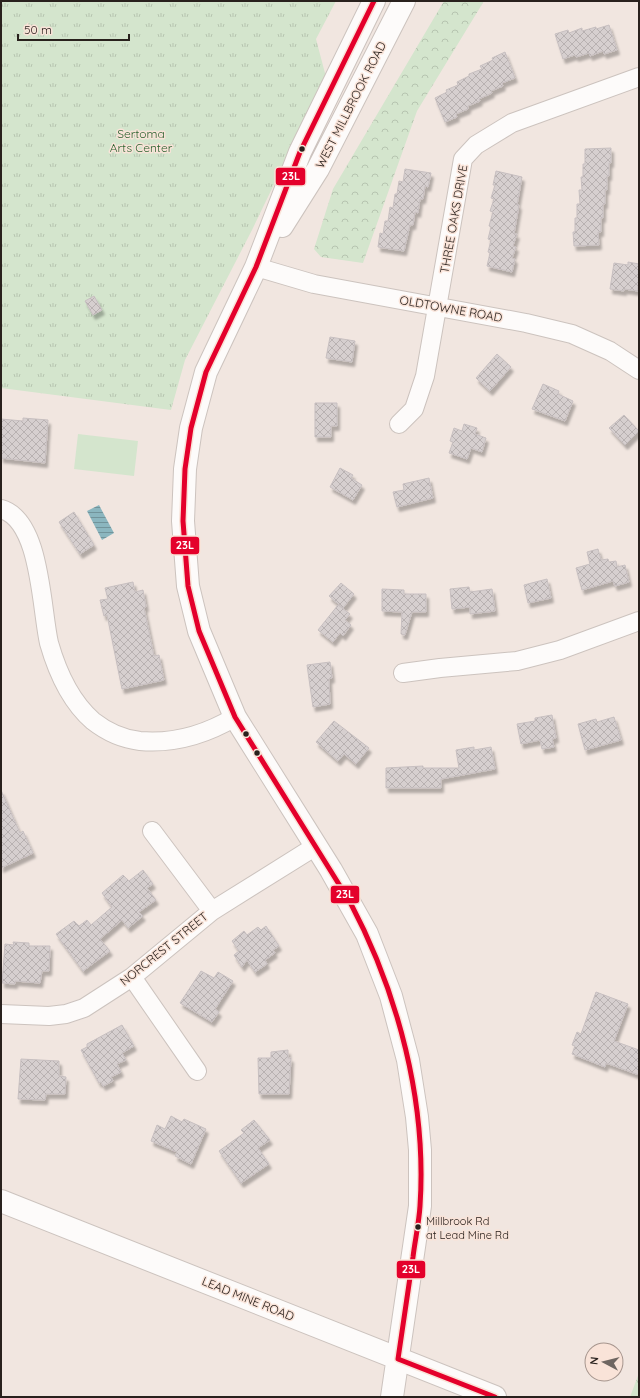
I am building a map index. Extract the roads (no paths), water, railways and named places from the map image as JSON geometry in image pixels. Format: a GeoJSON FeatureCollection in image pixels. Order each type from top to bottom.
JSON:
{"type":"FeatureCollection","features":[{"type":"Feature","properties":{"kind":"main road","name":"WEST MILLBROOK ROAD"},"geometry":{"type":"LineString","coordinates":[[374,1],[300,152],[256,267],[206,372],[191,428],[185,469],[183,521],[188,586],[199,631],[235,717],[316,846],[350,902],[367,934],[391,996],[413,1086],[420,1150],[420,1206],[392,1397]]}},
{"type":"Feature","properties":{"kind":"main road","name":"WEST MILLBROOK ROAD"},"geometry":{"type":"LineString","coordinates":[[256,267],[318,169],[404,1]]}},
{"type":"Feature","properties":{"kind":"main road","name":"LEAD MINE ROAD"},"geometry":{"type":"LineString","coordinates":[[1,1201],[495,1397]]}},
{"type":"Feature","properties":{"kind":"street","name":"THREE OAKS DRIVE"},"geometry":{"type":"LineString","coordinates":[[399,424],[414,409],[425,376],[450,243],[460,174],[464,159],[476,145],[512,123],[639,77]]}},
{"type":"Feature","properties":{"kind":"street","name":"OLDTOWNE ROAD"},"geometry":{"type":"LineString","coordinates":[[256,267],[314,284],[526,323],[572,334],[610,351],[639,370]]}},
{"type":"Feature","properties":{"kind":"street"},"geometry":{"type":"LineString","coordinates":[[1,509],[20,520],[28,535],[34,554],[49,642],[64,682],[85,714],[111,733],[131,740],[154,742],[181,739],[214,730],[235,717]]}},
{"type":"Feature","properties":{"kind":"street"},"geometry":{"type":"LineString","coordinates":[[403,673],[517,661],[560,650],[639,621]]}},
{"type":"Feature","properties":{"kind":"street"},"geometry":{"type":"LineString","coordinates":[[152,831],[212,912]]}},
{"type":"Feature","properties":{"kind":"street","name":"NORCREST STREET"},"geometry":{"type":"LineString","coordinates":[[1,1014],[49,1016],[66,1014],[84,1008],[132,977],[212,912],[316,846]]}},
{"type":"Feature","properties":{"kind":"street"},"geometry":{"type":"LineString","coordinates":[[132,977],[197,1071]]}},
{"type":"Feature","properties":{"kind":"water"},"geometry":{"type":"Polygon","coordinates":[[[99,505],[114,533],[102,540],[87,511],[99,505]]]}},
{"type":"Feature","properties":{"kind":"place","name":"Millbrook Rd at Lead Mine Rd"},"geometry":{"type":"Point","coordinates":[418,1227]}},
{"type":"Feature","properties":{"kind":"park label","name":"Sertoma Arts Center"},"geometry":{"type":"Point","coordinates":[141,141]}}]}
